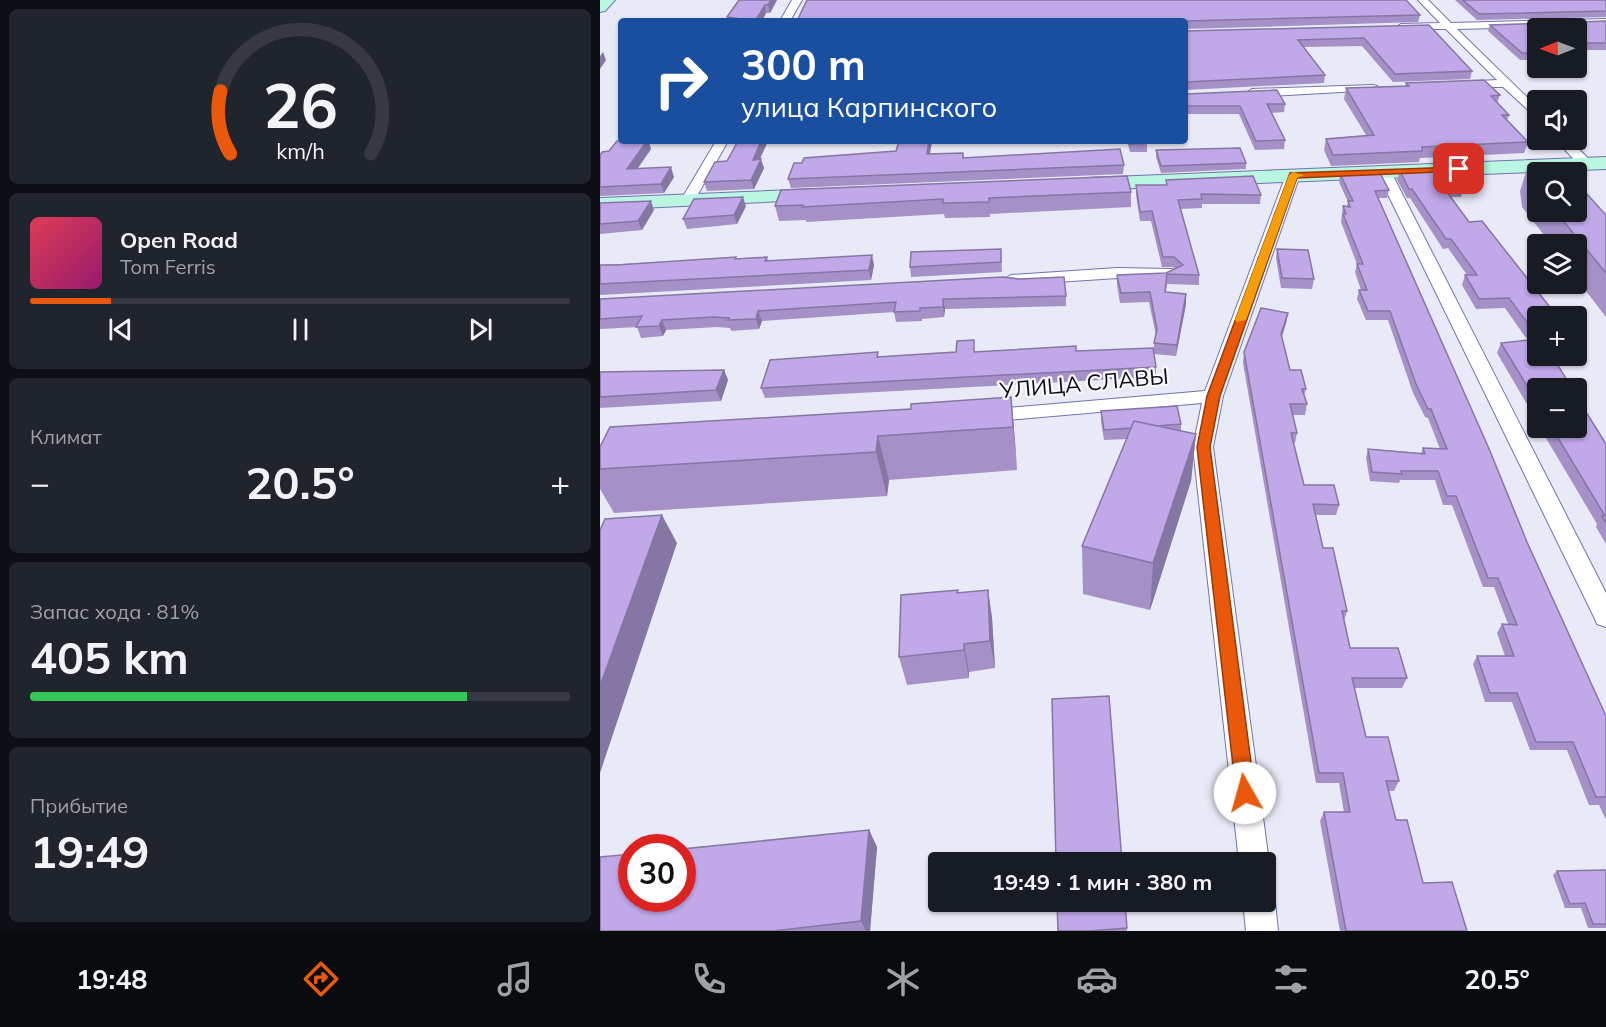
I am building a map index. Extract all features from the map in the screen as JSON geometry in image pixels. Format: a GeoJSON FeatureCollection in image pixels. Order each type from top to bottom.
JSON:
{"type":"FeatureCollection","features":[{"type":"Feature","properties":{"kind":"street"},"geometry":{"type":"LineString","coordinates":[[600,8],[608,0]]}},
{"type":"Feature","properties":{"kind":"street"},"geometry":{"type":"LineString","coordinates":[[787,18],[797,0]]}},
{"type":"Feature","properties":{"kind":"street"},"geometry":{"type":"LineString","coordinates":[[1424,0],[1446,26],[1527,104]]}},
{"type":"Feature","properties":{"kind":"street"},"geometry":{"type":"LineString","coordinates":[[1388,27],[1606,22]]}},
{"type":"Feature","properties":{"kind":"street"},"geometry":{"type":"LineString","coordinates":[[1448,86],[1507,83]]}},
{"type":"Feature","properties":{"kind":"street"},"geometry":{"type":"LineString","coordinates":[[1245,93],[1388,88]]}},
{"type":"Feature","properties":{"kind":"street"},"geometry":{"type":"LineString","coordinates":[[688,200],[720,144]]}},
{"type":"Feature","properties":{"kind":"street"},"geometry":{"type":"LineString","coordinates":[[1574,150],[1597,169]]}},
{"type":"Feature","properties":{"kind":"street"},"geometry":{"type":"LineString","coordinates":[[1069,184],[1384,172],[1597,169]]}},
{"type":"Feature","properties":{"kind":"street"},"geometry":{"type":"LineString","coordinates":[[1384,172],[1606,617]]}},
{"type":"Feature","properties":{"kind":"street"},"geometry":{"type":"LineString","coordinates":[[1253,852],[1203,447],[1213,396],[1293,175]]}},
{"type":"Feature","properties":{"kind":"street"},"geometry":{"type":"LineString","coordinates":[[600,204],[843,194]]}},
{"type":"Feature","properties":{"kind":"street"},"geometry":{"type":"LineString","coordinates":[[988,281],[1117,273],[1172,274]]}},
{"type":"Feature","properties":{"kind":"street","name":"УЛИЦА СЛАВЫ"},"geometry":{"type":"LineString","coordinates":[[959,418],[1213,396]]}},
{"type":"Feature","properties":{"kind":"street"},"geometry":{"type":"LineString","coordinates":[[1260,912],[1262,931]]}},
{"type":"Feature","properties":{"kind":"building"},"geometry":{"type":"Polygon","coordinates":[[[739,0],[771,0],[757,18],[727,17],[739,0]]]}},
{"type":"Feature","properties":{"kind":"building"},"geometry":{"type":"Polygon","coordinates":[[[807,0],[1406,0],[1420,15],[1188,21],[1188,18],[798,18],[807,0]]]}},
{"type":"Feature","properties":{"kind":"building"},"geometry":{"type":"Polygon","coordinates":[[[1463,0],[1606,0],[1606,11],[1479,14],[1463,0]]]}},
{"type":"Feature","properties":{"kind":"building"},"geometry":{"type":"Polygon","coordinates":[[[1606,21],[1606,43],[1587,43],[1587,22],[1606,21]]]}},
{"type":"Feature","properties":{"kind":"building"},"geometry":{"type":"Polygon","coordinates":[[[1527,24],[1527,53],[1522,53],[1490,25],[1527,24]]]}},
{"type":"Feature","properties":{"kind":"building"},"geometry":{"type":"Polygon","coordinates":[[[1429,25],[1472,71],[1395,74],[1364,38],[1298,40],[1325,75],[1188,82],[1188,31],[1429,25]]]}},
{"type":"Feature","properties":{"kind":"building"},"geometry":{"type":"Polygon","coordinates":[[[1484,80],[1500,95],[1491,96],[1509,115],[1502,115],[1527,142],[1422,147],[1422,151],[1333,155],[1326,139],[1374,135],[1346,88],[1409,86],[1406,83],[1484,80]]]}},
{"type":"Feature","properties":{"kind":"building"},"geometry":{"type":"Polygon","coordinates":[[[1277,90],[1285,104],[1267,104],[1285,140],[1256,141],[1240,106],[1188,106],[1188,94],[1277,90]]]}},
{"type":"Feature","properties":{"kind":"building"},"geometry":{"type":"Polygon","coordinates":[[[617,141],[618,144],[645,144],[627,169],[671,167],[661,184],[600,187],[600,155],[602,152],[609,151],[617,141]]]}},
{"type":"Feature","properties":{"kind":"building"},"geometry":{"type":"Polygon","coordinates":[[[736,144],[760,144],[753,160],[761,159],[751,180],[704,182],[715,162],[727,161],[736,144]]]}},
{"type":"Feature","properties":{"kind":"building"},"geometry":{"type":"Polygon","coordinates":[[[898,144],[929,144],[927,154],[963,153],[963,158],[1120,149],[1124,165],[788,179],[794,163],[802,163],[804,158],[896,151],[898,144]]]}},
{"type":"Feature","properties":{"kind":"building"},"geometry":{"type":"Polygon","coordinates":[[[1240,148],[1246,163],[1161,166],[1156,150],[1240,148]]]}},
{"type":"Feature","properties":{"kind":"building"},"geometry":{"type":"Polygon","coordinates":[[[1450,169],[1464,187],[1444,188],[1469,222],[1482,221],[1527,278],[1527,294],[1540,294],[1549,306],[1527,306],[1527,323],[1509,298],[1479,299],[1465,275],[1477,275],[1451,239],[1446,239],[1412,189],[1409,189],[1400,171],[1450,169]]]}},
{"type":"Feature","properties":{"kind":"building"},"geometry":{"type":"Polygon","coordinates":[[[1380,173],[1389,190],[1375,191],[1490,451],[1527,542],[1606,716],[1606,797],[1596,797],[1573,742],[1536,742],[1517,693],[1490,693],[1477,656],[1514,656],[1502,624],[1517,625],[1498,578],[1488,578],[1456,496],[1447,496],[1438,471],[1401,471],[1402,474],[1372,472],[1368,449],[1425,454],[1423,448],[1447,449],[1431,409],[1428,409],[1416,384],[1390,311],[1368,311],[1359,290],[1367,290],[1357,264],[1363,264],[1343,214],[1346,214],[1343,206],[1350,207],[1348,201],[1353,201],[1340,174],[1380,173]]]}},
{"type":"Feature","properties":{"kind":"building"},"geometry":{"type":"Polygon","coordinates":[[[1127,176],[1131,192],[989,198],[989,202],[943,203],[943,199],[802,207],[803,205],[775,206],[781,190],[1127,176]]]}},
{"type":"Feature","properties":{"kind":"building"},"geometry":{"type":"Polygon","coordinates":[[[1253,176],[1261,195],[1201,194],[1202,199],[1178,200],[1199,275],[1167,274],[1165,292],[1186,294],[1177,345],[1154,343],[1157,329],[1150,292],[1121,293],[1117,275],[1166,273],[1183,265],[1174,257],[1163,257],[1152,211],[1140,212],[1136,185],[1167,185],[1166,180],[1253,176]]]}},
{"type":"Feature","properties":{"kind":"building"},"geometry":{"type":"Polygon","coordinates":[[[1587,194],[1606,215],[1606,273],[1587,250],[1587,234],[1574,234],[1564,222],[1587,222],[1587,194]]]}},
{"type":"Feature","properties":{"kind":"building"},"geometry":{"type":"Polygon","coordinates":[[[743,197],[734,215],[683,219],[694,199],[743,197]]]}},
{"type":"Feature","properties":{"kind":"building"},"geometry":{"type":"Polygon","coordinates":[[[651,201],[638,221],[600,224],[600,203],[651,201]]]}},
{"type":"Feature","properties":{"kind":"building"},"geometry":{"type":"Polygon","coordinates":[[[1001,249],[1001,262],[910,267],[911,252],[1001,249]]]}},
{"type":"Feature","properties":{"kind":"building"},"geometry":{"type":"Polygon","coordinates":[[[1277,249],[1308,250],[1314,279],[1282,278],[1277,249]]]}},
{"type":"Feature","properties":{"kind":"building"},"geometry":{"type":"Polygon","coordinates":[[[872,255],[869,270],[600,284],[600,265],[736,257],[735,259],[767,257],[765,261],[872,255]]]}},
{"type":"Feature","properties":{"kind":"building"},"geometry":{"type":"Polygon","coordinates":[[[1003,277],[1019,279],[1064,277],[1066,296],[943,299],[943,307],[920,308],[920,311],[894,312],[896,302],[758,311],[756,319],[728,320],[729,318],[713,317],[662,320],[659,326],[636,327],[642,316],[600,319],[600,299],[1003,277]]]}},
{"type":"Feature","properties":{"kind":"building"},"geometry":{"type":"Polygon","coordinates":[[[1261,308],[1288,313],[1281,334],[1290,370],[1301,370],[1306,389],[1302,389],[1307,404],[1290,404],[1297,433],[1291,433],[1304,485],[1334,485],[1339,505],[1313,504],[1323,548],[1333,548],[1347,611],[1342,611],[1350,648],[1398,648],[1407,678],[1352,678],[1366,737],[1388,737],[1399,781],[1386,781],[1396,820],[1407,820],[1423,883],[1452,882],[1467,931],[1346,931],[1324,812],[1350,812],[1343,773],[1319,773],[1244,352],[1261,308]]]}},
{"type":"Feature","properties":{"kind":"building"},"geometry":{"type":"Polygon","coordinates":[[[974,340],[974,352],[1076,346],[1076,351],[1153,348],[1156,367],[761,388],[770,360],[878,352],[877,357],[956,352],[957,341],[974,340]]]}},
{"type":"Feature","properties":{"kind":"building"},"geometry":{"type":"Polygon","coordinates":[[[1527,340],[1527,366],[1558,366],[1566,378],[1527,378],[1527,386],[1501,343],[1527,340]]]}},
{"type":"Feature","properties":{"kind":"building"},"geometry":{"type":"Polygon","coordinates":[[[724,370],[716,390],[600,397],[600,372],[724,370]]]}},
{"type":"Feature","properties":{"kind":"building"},"geometry":{"type":"Polygon","coordinates":[[[1011,397],[1013,427],[878,436],[876,452],[600,469],[600,447],[610,427],[911,409],[911,404],[1011,397]]]}},
{"type":"Feature","properties":{"kind":"building"},"geometry":{"type":"Polygon","coordinates":[[[1177,406],[1181,424],[1157,426],[1134,421],[1131,428],[1104,430],[1101,411],[1177,406]]]}},
{"type":"Feature","properties":{"kind":"building"},"geometry":{"type":"Polygon","coordinates":[[[1587,414],[1606,444],[1606,523],[1602,516],[1605,516],[1558,438],[1587,438],[1587,414]]]}},
{"type":"Feature","properties":{"kind":"building"},"geometry":{"type":"Polygon","coordinates":[[[1134,421],[1196,434],[1153,563],[1082,546],[1134,421]]]}},
{"type":"Feature","properties":{"kind":"building"},"geometry":{"type":"Polygon","coordinates":[[[662,515],[600,686],[600,530],[605,519],[662,515]]]}},
{"type":"Feature","properties":{"kind":"building"},"geometry":{"type":"Polygon","coordinates":[[[958,590],[957,593],[988,590],[990,641],[964,644],[964,650],[899,657],[901,595],[958,590]]]}},
{"type":"Feature","properties":{"kind":"building"},"geometry":{"type":"Polygon","coordinates":[[[1109,696],[1121,852],[1056,852],[1052,699],[1109,696]]]}},
{"type":"Feature","properties":{"kind":"building"},"geometry":{"type":"Polygon","coordinates":[[[869,830],[861,921],[773,931],[600,931],[600,857],[618,855],[618,912],[696,912],[696,848],[869,830]]]}},
{"type":"Feature","properties":{"kind":"building"},"geometry":{"type":"Polygon","coordinates":[[[1606,870],[1606,924],[1593,924],[1585,903],[1570,904],[1557,871],[1606,870]]]}},
{"type":"Feature","properties":{"kind":"building"},"geometry":{"type":"Polygon","coordinates":[[[1057,912],[1126,912],[1127,928],[1058,931],[1057,912]]]}},
{"type":"Feature","properties":{"kind":"slow traffic"},"geometry":{"type":"LineString","coordinates":[[1241,320],[1293,175],[1300,175]]}},
{"type":"Feature","properties":{"kind":"route"},"geometry":{"type":"LineString","coordinates":[[1245,793],[1203,447],[1213,396],[1293,175],[1459,169]]}}]}
